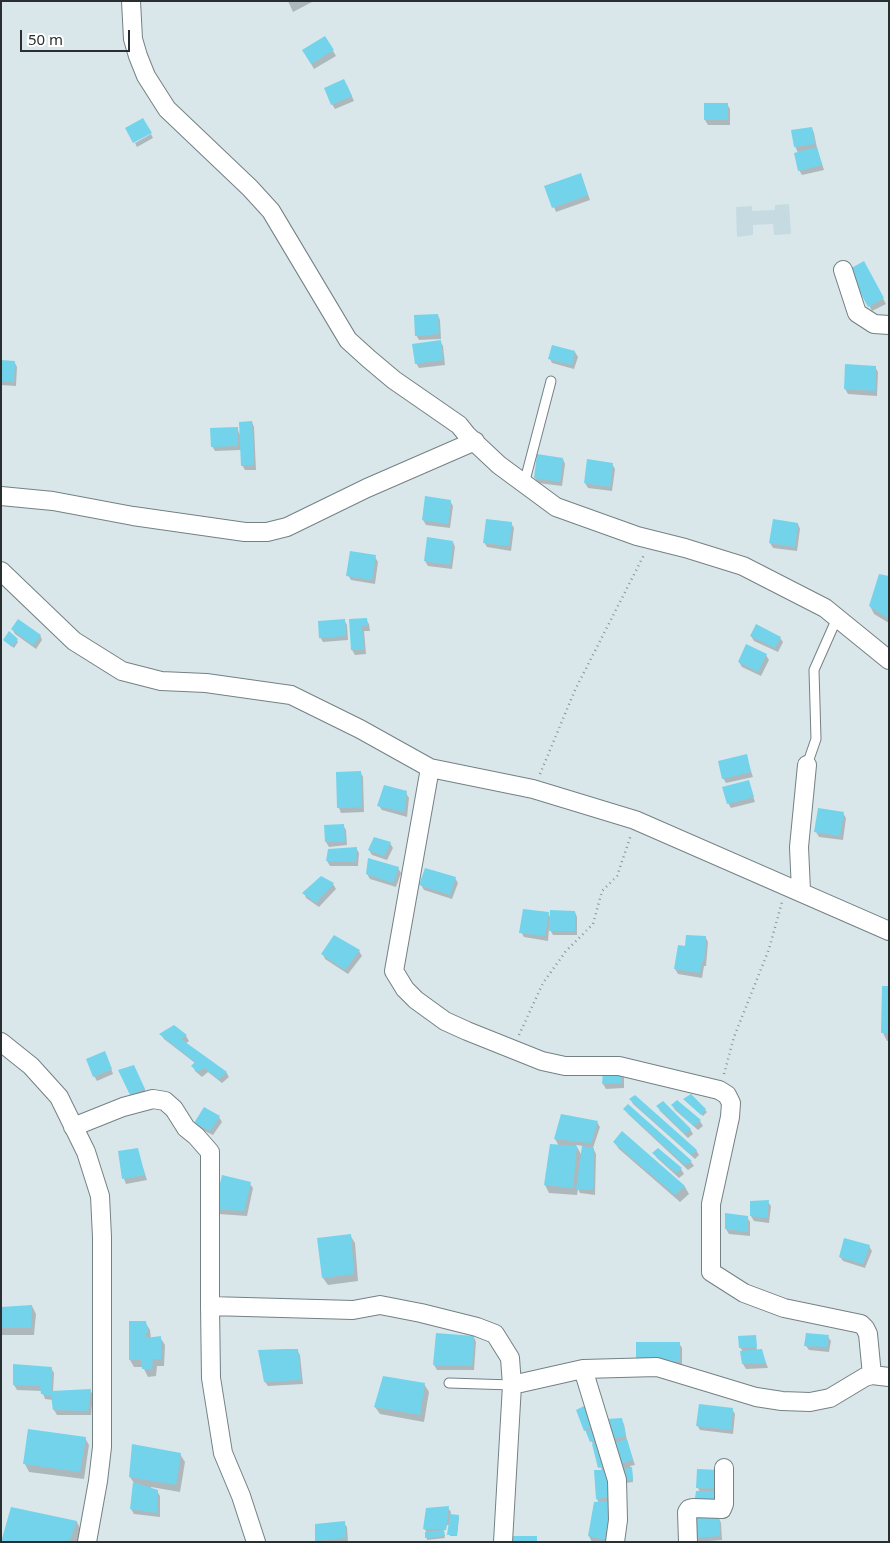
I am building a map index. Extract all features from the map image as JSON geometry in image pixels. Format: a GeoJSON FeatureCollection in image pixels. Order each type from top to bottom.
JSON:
{"type":"FeatureCollection","features":[{"type":"Feature","properties":{"kind":"street"},"geometry":{"type":"LineString","coordinates":[[131,1],[133,39],[138,56],[146,76],[167,109],[250,188],[271,211],[348,340],[394,380],[459,425],[491,458],[556,507],[637,536],[685,548],[743,566],[825,608],[889,660]]}},
{"type":"Feature","properties":{"kind":"street"},"geometry":{"type":"LineString","coordinates":[[843,270],[857,313],[874,324],[889,326]]}},
{"type":"Feature","properties":{"kind":"street"},"geometry":{"type":"LineString","coordinates":[[1,496],[53,501],[133,516],[245,532],[266,532],[287,527],[367,488],[475,441]]}},
{"type":"Feature","properties":{"kind":"street"},"geometry":{"type":"LineString","coordinates":[[1,571],[74,641],[122,671],[161,681],[206,683],[291,695],[360,728],[430,768],[533,789],[635,820],[889,930]]}},
{"type":"Feature","properties":{"kind":"street"},"geometry":{"type":"LineString","coordinates":[[794,888],[807,765]]}},
{"type":"Feature","properties":{"kind":"street"},"geometry":{"type":"LineString","coordinates":[[430,768],[394,971],[405,989],[437,1016],[467,1031],[554,1064],[619,1066],[719,1090],[726,1095],[731,1103],[711,1204],[711,1272],[744,1293],[784,1308],[861,1324],[868,1334],[880,1376],[865,1377],[830,1398],[810,1402],[782,1401],[756,1397],[657,1367],[582,1369],[512,1385]]}},
{"type":"Feature","properties":{"kind":"street"},"geometry":{"type":"LineString","coordinates":[[1,1042],[31,1066],[59,1097],[86,1152],[100,1196],[102,1237],[102,1447],[87,1542]]}},
{"type":"Feature","properties":{"kind":"street"},"geometry":{"type":"LineString","coordinates":[[73,1127],[123,1107],[153,1099],[165,1101],[174,1109],[186,1128],[210,1152],[211,1378],[223,1453],[241,1496],[256,1542]]}},
{"type":"Feature","properties":{"kind":"street"},"geometry":{"type":"LineString","coordinates":[[210,1306],[353,1310],[380,1305],[458,1322],[495,1334],[510,1358],[512,1385],[503,1542]]}},
{"type":"Feature","properties":{"kind":"street"},"geometry":{"type":"LineString","coordinates":[[582,1369],[617,1480],[618,1520],[615,1542]]}},
{"type":"Feature","properties":{"kind":"street"},"geometry":{"type":"LineString","coordinates":[[688,1542],[687,1512],[689,1509],[722,1509],[724,1504],[724,1468]]}},
{"type":"Feature","properties":{"kind":"lane"},"geometry":{"type":"LineString","coordinates":[[524,484],[551,381]]}},
{"type":"Feature","properties":{"kind":"lane"},"geometry":{"type":"LineString","coordinates":[[807,765],[816,739],[814,670],[837,618]]}},
{"type":"Feature","properties":{"kind":"lane"},"geometry":{"type":"LineString","coordinates":[[449,1383],[512,1385]]}},
{"type":"Feature","properties":{"kind":"path"},"geometry":{"type":"LineString","coordinates":[[533,789],[575,690],[652,540]]}},
{"type":"Feature","properties":{"kind":"path"},"geometry":{"type":"LineString","coordinates":[[513,1048],[543,982],[566,951],[593,924],[602,892],[617,876],[635,820]]}},
{"type":"Feature","properties":{"kind":"path"},"geometry":{"type":"LineString","coordinates":[[719,1090],[734,1036],[794,888]]}},
{"type":"Feature","properties":{"kind":"shaded area"},"geometry":{"type":"Polygon","coordinates":[[[789,204],[791,234],[774,235],[773,224],[753,225],[753,235],[737,237],[736,207],[752,206],[752,211],[775,210],[775,205],[789,204]]]}},
{"type":"Feature","properties":{"kind":"building"},"geometry":{"type":"Polygon","coordinates":[[[325,36],[334,50],[311,64],[302,50],[325,36]]]}},
{"type":"Feature","properties":{"kind":"building"},"geometry":{"type":"Polygon","coordinates":[[[344,79],[352,96],[331,105],[324,88],[344,79]]]}},
{"type":"Feature","properties":{"kind":"building"},"geometry":{"type":"Polygon","coordinates":[[[704,103],[728,103],[728,120],[704,120],[704,103]]]}},
{"type":"Feature","properties":{"kind":"building"},"geometry":{"type":"Polygon","coordinates":[[[143,118],[152,133],[133,143],[125,128],[143,118]]]}},
{"type":"Feature","properties":{"kind":"building"},"geometry":{"type":"Polygon","coordinates":[[[812,127],[815,144],[794,147],[791,130],[812,127]]]}},
{"type":"Feature","properties":{"kind":"building"},"geometry":{"type":"Polygon","coordinates":[[[817,147],[822,165],[798,171],[794,153],[817,147]]]}},
{"type":"Feature","properties":{"kind":"building"},"geometry":{"type":"Polygon","coordinates":[[[581,173],[588,195],[552,208],[544,186],[581,173]]]}},
{"type":"Feature","properties":{"kind":"building"},"geometry":{"type":"Polygon","coordinates":[[[864,261],[884,298],[868,307],[848,270],[864,261]]]}},
{"type":"Feature","properties":{"kind":"building"},"geometry":{"type":"Polygon","coordinates":[[[438,314],[439,334],[415,336],[414,315],[438,314]]]}},
{"type":"Feature","properties":{"kind":"building"},"geometry":{"type":"Polygon","coordinates":[[[441,340],[443,360],[415,364],[412,344],[441,340]]]}},
{"type":"Feature","properties":{"kind":"building"},"geometry":{"type":"Polygon","coordinates":[[[552,345],[575,351],[572,365],[548,359],[552,345]]]}},
{"type":"Feature","properties":{"kind":"building"},"geometry":{"type":"Polygon","coordinates":[[[1,360],[15,361],[14,382],[1,381],[1,360]]]}},
{"type":"Feature","properties":{"kind":"building"},"geometry":{"type":"Polygon","coordinates":[[[845,364],[876,366],[875,391],[844,389],[845,364]]]}},
{"type":"Feature","properties":{"kind":"building"},"geometry":{"type":"Polygon","coordinates":[[[252,421],[254,465],[241,466],[239,422],[252,421]]]}},
{"type":"Feature","properties":{"kind":"building"},"geometry":{"type":"Polygon","coordinates":[[[238,427],[238,446],[211,447],[210,428],[238,427]]]}},
{"type":"Feature","properties":{"kind":"building"},"geometry":{"type":"Polygon","coordinates":[[[537,454],[563,458],[560,482],[534,478],[537,454]]]}},
{"type":"Feature","properties":{"kind":"building"},"geometry":{"type":"Polygon","coordinates":[[[587,459],[613,463],[610,487],[584,483],[587,459]]]}},
{"type":"Feature","properties":{"kind":"building"},"geometry":{"type":"Polygon","coordinates":[[[425,496],[451,500],[448,524],[422,520],[425,496]]]}},
{"type":"Feature","properties":{"kind":"building"},"geometry":{"type":"Polygon","coordinates":[[[486,519],[512,522],[509,546],[483,543],[486,519]]]}},
{"type":"Feature","properties":{"kind":"building"},"geometry":{"type":"Polygon","coordinates":[[[773,519],[798,523],[795,547],[769,543],[773,519]]]}},
{"type":"Feature","properties":{"kind":"building"},"geometry":{"type":"Polygon","coordinates":[[[427,537],[453,541],[450,565],[424,561],[427,537]]]}},
{"type":"Feature","properties":{"kind":"building"},"geometry":{"type":"Polygon","coordinates":[[[350,551],[376,555],[372,580],[346,576],[350,551]]]}},
{"type":"Feature","properties":{"kind":"building"},"geometry":{"type":"Polygon","coordinates":[[[879,574],[889,576],[889,619],[869,606],[879,574]]]}},
{"type":"Feature","properties":{"kind":"building"},"geometry":{"type":"Polygon","coordinates":[[[367,618],[368,626],[362,626],[364,650],[351,650],[349,619],[367,618]]]}},
{"type":"Feature","properties":{"kind":"building"},"geometry":{"type":"Polygon","coordinates":[[[18,619],[41,635],[33,645],[11,629],[18,619]]]}},
{"type":"Feature","properties":{"kind":"building"},"geometry":{"type":"Polygon","coordinates":[[[345,619],[346,636],[319,638],[318,621],[345,619]]]}},
{"type":"Feature","properties":{"kind":"building"},"geometry":{"type":"Polygon","coordinates":[[[756,624],[781,637],[775,648],[750,636],[756,624]]]}},
{"type":"Feature","properties":{"kind":"building"},"geometry":{"type":"Polygon","coordinates":[[[9,631],[18,639],[12,647],[3,640],[9,631]]]}},
{"type":"Feature","properties":{"kind":"building"},"geometry":{"type":"Polygon","coordinates":[[[746,644],[767,654],[758,672],[738,662],[746,644]]]}},
{"type":"Feature","properties":{"kind":"building"},"geometry":{"type":"Polygon","coordinates":[[[747,754],[751,772],[722,779],[718,761],[747,754]]]}},
{"type":"Feature","properties":{"kind":"building"},"geometry":{"type":"Polygon","coordinates":[[[361,771],[362,807],[337,808],[336,772],[361,771]]]}},
{"type":"Feature","properties":{"kind":"building"},"geometry":{"type":"Polygon","coordinates":[[[749,780],[754,797],[727,804],[722,787],[749,780]]]}},
{"type":"Feature","properties":{"kind":"building"},"geometry":{"type":"Polygon","coordinates":[[[384,785],[407,791],[404,812],[377,806],[384,785]]]}},
{"type":"Feature","properties":{"kind":"building"},"geometry":{"type":"Polygon","coordinates":[[[818,808],[844,812],[840,836],[814,832],[818,808]]]}},
{"type":"Feature","properties":{"kind":"building"},"geometry":{"type":"Polygon","coordinates":[[[344,824],[345,841],[325,842],[324,825],[344,824]]]}},
{"type":"Feature","properties":{"kind":"building"},"geometry":{"type":"Polygon","coordinates":[[[374,837],[391,842],[384,856],[368,850],[374,837]]]}},
{"type":"Feature","properties":{"kind":"building"},"geometry":{"type":"Polygon","coordinates":[[[357,847],[356,862],[326,861],[328,849],[357,847]]]}},
{"type":"Feature","properties":{"kind":"building"},"geometry":{"type":"Polygon","coordinates":[[[368,858],[399,867],[393,883],[366,874],[368,858]]]}},
{"type":"Feature","properties":{"kind":"building"},"geometry":{"type":"Polygon","coordinates":[[[425,868],[456,877],[450,895],[419,885],[425,868]]]}},
{"type":"Feature","properties":{"kind":"building"},"geometry":{"type":"Polygon","coordinates":[[[321,876],[334,883],[316,903],[302,893],[321,876]]]}},
{"type":"Feature","properties":{"kind":"building"},"geometry":{"type":"Polygon","coordinates":[[[523,909],[549,912],[545,936],[519,933],[523,909]]]}},
{"type":"Feature","properties":{"kind":"building"},"geometry":{"type":"Polygon","coordinates":[[[550,910],[575,911],[575,931],[549,931],[550,910]]]}},
{"type":"Feature","properties":{"kind":"building"},"geometry":{"type":"Polygon","coordinates":[[[334,935],[360,950],[345,970],[321,954],[334,935]]]}},
{"type":"Feature","properties":{"kind":"building"},"geometry":{"type":"Polygon","coordinates":[[[686,935],[706,936],[704,961],[702,961],[700,973],[674,969],[678,945],[685,946],[686,935]]]}},
{"type":"Feature","properties":{"kind":"building"},"geometry":{"type":"Polygon","coordinates":[[[882,986],[889,986],[889,1033],[881,1033],[882,986]]]}},
{"type":"Feature","properties":{"kind":"building"},"geometry":{"type":"Polygon","coordinates":[[[174,1025],[187,1035],[181,1039],[227,1072],[219,1079],[204,1068],[198,1072],[191,1066],[195,1062],[159,1034],[174,1025]]]}},
{"type":"Feature","properties":{"kind":"building"},"geometry":{"type":"Polygon","coordinates":[[[105,1051],[112,1069],[93,1077],[86,1059],[105,1051]]]}},
{"type":"Feature","properties":{"kind":"building"},"geometry":{"type":"Polygon","coordinates":[[[134,1065],[145,1089],[130,1095],[118,1070],[134,1065]]]}},
{"type":"Feature","properties":{"kind":"building"},"geometry":{"type":"Polygon","coordinates":[[[622,1070],[622,1083],[602,1084],[603,1071],[622,1070]]]}},
{"type":"Feature","properties":{"kind":"building"},"geometry":{"type":"Polygon","coordinates":[[[691,1094],[706,1109],[701,1115],[683,1099],[691,1094]]]}},
{"type":"Feature","properties":{"kind":"building"},"geometry":{"type":"Polygon","coordinates":[[[635,1095],[697,1150],[691,1155],[629,1099],[635,1095]]]}},
{"type":"Feature","properties":{"kind":"building"},"geometry":{"type":"Polygon","coordinates":[[[677,1100],[701,1120],[694,1126],[671,1105],[677,1100]]]}},
{"type":"Feature","properties":{"kind":"building"},"geometry":{"type":"Polygon","coordinates":[[[663,1101],[691,1129],[685,1134],[656,1106],[663,1101]]]}},
{"type":"Feature","properties":{"kind":"building"},"geometry":{"type":"Polygon","coordinates":[[[628,1104],[692,1161],[685,1165],[623,1109],[628,1104]]]}},
{"type":"Feature","properties":{"kind":"building"},"geometry":{"type":"Polygon","coordinates":[[[204,1107],[220,1116],[210,1131],[194,1123],[204,1107]]]}},
{"type":"Feature","properties":{"kind":"building"},"geometry":{"type":"Polygon","coordinates":[[[561,1114],[598,1121],[591,1143],[554,1139],[561,1114]]]}},
{"type":"Feature","properties":{"kind":"building"},"geometry":{"type":"Polygon","coordinates":[[[622,1131],[685,1186],[675,1195],[613,1142],[622,1131]]]}},
{"type":"Feature","properties":{"kind":"building"},"geometry":{"type":"Polygon","coordinates":[[[550,1144],[577,1146],[573,1188],[544,1185],[550,1144]]]}},
{"type":"Feature","properties":{"kind":"building"},"geometry":{"type":"Polygon","coordinates":[[[582,1146],[594,1148],[593,1190],[576,1189],[582,1146]]]}},
{"type":"Feature","properties":{"kind":"building"},"geometry":{"type":"Polygon","coordinates":[[[138,1148],[145,1175],[122,1179],[118,1151],[138,1148]]]}},
{"type":"Feature","properties":{"kind":"building"},"geometry":{"type":"Polygon","coordinates":[[[658,1148],[682,1168],[676,1173],[652,1153],[658,1148]]]}},
{"type":"Feature","properties":{"kind":"building"},"geometry":{"type":"Polygon","coordinates":[[[222,1175],[251,1182],[244,1211],[214,1209],[222,1175]]]}},
{"type":"Feature","properties":{"kind":"building"},"geometry":{"type":"Polygon","coordinates":[[[769,1200],[767,1218],[750,1216],[750,1201],[769,1200]]]}},
{"type":"Feature","properties":{"kind":"building"},"geometry":{"type":"Polygon","coordinates":[[[725,1213],[748,1216],[748,1232],[725,1229],[725,1213]]]}},
{"type":"Feature","properties":{"kind":"building"},"geometry":{"type":"Polygon","coordinates":[[[351,1234],[354,1274],[322,1278],[317,1238],[351,1234]]]}},
{"type":"Feature","properties":{"kind":"building"},"geometry":{"type":"Polygon","coordinates":[[[844,1238],[870,1245],[863,1264],[839,1257],[844,1238]]]}},
{"type":"Feature","properties":{"kind":"building"},"geometry":{"type":"Polygon","coordinates":[[[32,1305],[31,1328],[1,1328],[1,1307],[32,1305]]]}},
{"type":"Feature","properties":{"kind":"building"},"geometry":{"type":"Polygon","coordinates":[[[129,1321],[146,1321],[148,1333],[146,1333],[146,1338],[161,1336],[161,1359],[153,1359],[152,1369],[142,1369],[141,1360],[129,1360],[129,1321]]]}},
{"type":"Feature","properties":{"kind":"building"},"geometry":{"type":"Polygon","coordinates":[[[436,1333],[474,1336],[472,1366],[433,1365],[436,1333]]]}},
{"type":"Feature","properties":{"kind":"building"},"geometry":{"type":"Polygon","coordinates":[[[806,1333],[829,1335],[827,1347],[804,1346],[806,1333]]]}},
{"type":"Feature","properties":{"kind":"building"},"geometry":{"type":"Polygon","coordinates":[[[756,1335],[757,1347],[739,1348],[738,1336],[756,1335]]]}},
{"type":"Feature","properties":{"kind":"building"},"geometry":{"type":"Polygon","coordinates":[[[636,1342],[680,1342],[680,1361],[636,1361],[636,1342]]]}},
{"type":"Feature","properties":{"kind":"building"},"geometry":{"type":"Polygon","coordinates":[[[298,1349],[301,1380],[264,1382],[258,1350],[298,1349]]]}},
{"type":"Feature","properties":{"kind":"building"},"geometry":{"type":"Polygon","coordinates":[[[762,1349],[766,1363],[742,1364],[740,1351],[762,1349]]]}},
{"type":"Feature","properties":{"kind":"building"},"geometry":{"type":"Polygon","coordinates":[[[13,1364],[52,1367],[51,1391],[91,1389],[88,1411],[53,1410],[51,1396],[41,1394],[40,1386],[13,1385],[13,1364]]]}},
{"type":"Feature","properties":{"kind":"building"},"geometry":{"type":"Polygon","coordinates":[[[383,1376],[425,1383],[420,1415],[374,1407],[383,1376]]]}},
{"type":"Feature","properties":{"kind":"building"},"geometry":{"type":"Polygon","coordinates":[[[588,1404],[597,1425],[584,1431],[576,1410],[588,1404]]]}},
{"type":"Feature","properties":{"kind":"building"},"geometry":{"type":"Polygon","coordinates":[[[699,1404],[733,1408],[731,1430],[696,1426],[699,1404]]]}},
{"type":"Feature","properties":{"kind":"building"},"geometry":{"type":"Polygon","coordinates":[[[622,1418],[626,1436],[610,1439],[607,1419],[622,1418]]]}},
{"type":"Feature","properties":{"kind":"building"},"geometry":{"type":"Polygon","coordinates":[[[598,1427],[602,1439],[590,1442],[586,1432],[598,1427]]]}},
{"type":"Feature","properties":{"kind":"building"},"geometry":{"type":"Polygon","coordinates":[[[28,1429],[86,1437],[80,1472],[23,1464],[28,1429]]]}},
{"type":"Feature","properties":{"kind":"building"},"geometry":{"type":"Polygon","coordinates":[[[627,1439],[633,1460],[619,1464],[614,1443],[627,1439]]]}},
{"type":"Feature","properties":{"kind":"building"},"geometry":{"type":"Polygon","coordinates":[[[601,1441],[610,1465],[598,1468],[592,1444],[601,1441]]]}},
{"type":"Feature","properties":{"kind":"building"},"geometry":{"type":"Polygon","coordinates":[[[132,1444],[181,1453],[176,1485],[129,1477],[132,1444]]]}},
{"type":"Feature","properties":{"kind":"building"},"geometry":{"type":"Polygon","coordinates":[[[632,1467],[633,1480],[623,1481],[621,1470],[632,1467]]]}},
{"type":"Feature","properties":{"kind":"building"},"geometry":{"type":"Polygon","coordinates":[[[697,1469],[720,1470],[719,1489],[696,1488],[697,1469]]]}},
{"type":"Feature","properties":{"kind":"building"},"geometry":{"type":"Polygon","coordinates":[[[594,1470],[606,1470],[609,1497],[596,1499],[594,1470]]]}},
{"type":"Feature","properties":{"kind":"building"},"geometry":{"type":"Polygon","coordinates":[[[133,1482],[158,1490],[157,1513],[130,1509],[133,1482]]]}},
{"type":"Feature","properties":{"kind":"building"},"geometry":{"type":"Polygon","coordinates":[[[696,1491],[718,1491],[718,1505],[694,1505],[696,1491]]]}},
{"type":"Feature","properties":{"kind":"building"},"geometry":{"type":"Polygon","coordinates":[[[611,1501],[605,1540],[588,1536],[594,1502],[611,1501]]]}},
{"type":"Feature","properties":{"kind":"building"},"geometry":{"type":"Polygon","coordinates":[[[449,1506],[446,1529],[423,1529],[426,1508],[449,1506]]]}},
{"type":"Feature","properties":{"kind":"building"},"geometry":{"type":"Polygon","coordinates":[[[11,1507],[77,1521],[69,1542],[1,1542],[11,1507]]]}},
{"type":"Feature","properties":{"kind":"building"},"geometry":{"type":"Polygon","coordinates":[[[450,1514],[459,1515],[457,1535],[447,1535],[450,1514]]]}},
{"type":"Feature","properties":{"kind":"building"},"geometry":{"type":"Polygon","coordinates":[[[694,1516],[719,1517],[720,1536],[692,1538],[694,1516]]]}},
{"type":"Feature","properties":{"kind":"building"},"geometry":{"type":"Polygon","coordinates":[[[345,1521],[346,1538],[315,1541],[315,1524],[345,1521]]]}},
{"type":"Feature","properties":{"kind":"building"},"geometry":{"type":"Polygon","coordinates":[[[444,1530],[445,1536],[425,1538],[425,1532],[444,1530]]]}},
{"type":"Feature","properties":{"kind":"building"},"geometry":{"type":"Polygon","coordinates":[[[511,1536],[537,1536],[537,1542],[512,1542],[511,1536]]]}}]}
